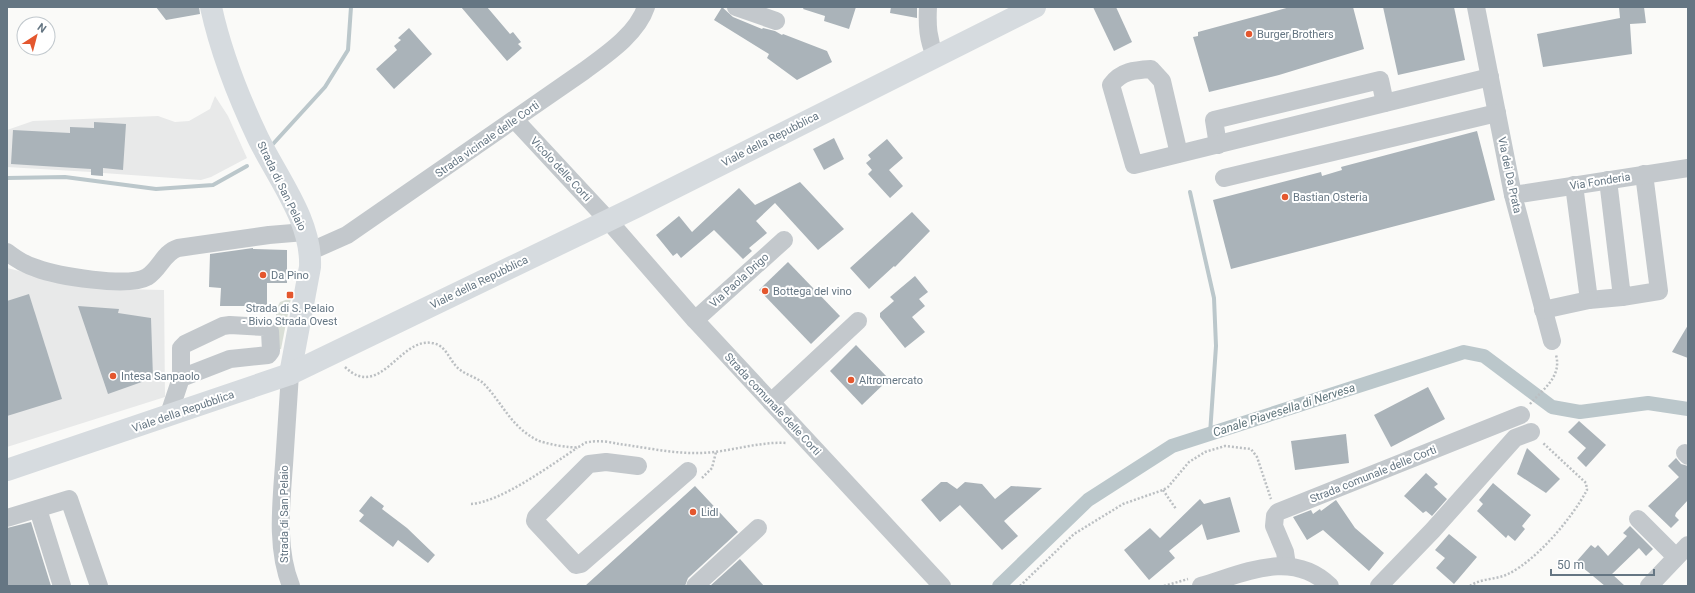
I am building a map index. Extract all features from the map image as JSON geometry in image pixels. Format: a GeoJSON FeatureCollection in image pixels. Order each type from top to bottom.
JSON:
{"type":"FeatureCollection","features":[{"type":"Feature","properties":{"kind":"main road","name":"Strada di San Pelaio"},"geometry":{"type":"LineString","coordinates":[[211,7],[218,38],[236,91],[259,140],[297,211],[308,242],[310,267],[290,374]]}},
{"type":"Feature","properties":{"kind":"main road","name":"Viale della Repubblica"},"geometry":{"type":"LineString","coordinates":[[7,470],[290,374],[607,219],[650,200],[935,56],[1006,14],[1035,7]]}},
{"type":"Feature","properties":{"kind":"street","name":"Strada vicinale delle Corti"},"geometry":{"type":"LineString","coordinates":[[308,242],[347,235],[515,120],[607,54],[643,16],[646,7]]}},
{"type":"Feature","properties":{"kind":"street"},"geometry":{"type":"LineString","coordinates":[[736,7],[776,21]]}},
{"type":"Feature","properties":{"kind":"street"},"geometry":{"type":"LineString","coordinates":[[928,7],[927,28],[929,42],[935,56]]}},
{"type":"Feature","properties":{"kind":"street","name":"Via dei Da Prata"},"geometry":{"type":"LineString","coordinates":[[1476,7],[1513,195],[1552,341]]}},
{"type":"Feature","properties":{"kind":"street"},"geometry":{"type":"LineString","coordinates":[[1179,154],[1162,80],[1151,69],[1134,70],[1117,77],[1111,85],[1134,165],[1179,154],[1218,144],[1490,77]]}},
{"type":"Feature","properties":{"kind":"street"},"geometry":{"type":"LineString","coordinates":[[1218,144],[1214,120],[1380,80],[1385,103]]}},
{"type":"Feature","properties":{"kind":"street"},"geometry":{"type":"LineString","coordinates":[[1224,178],[1497,113]]}},
{"type":"Feature","properties":{"kind":"street","name":"Vicolo delle Corti"},"geometry":{"type":"LineString","coordinates":[[515,120],[607,219]]}},
{"type":"Feature","properties":{"kind":"street","name":"Via Fonderia"},"geometry":{"type":"LineString","coordinates":[[1513,195],[1688,168]]}},
{"type":"Feature","properties":{"kind":"street"},"geometry":{"type":"LineString","coordinates":[[1543,310],[1589,300],[1622,297],[1659,291],[1644,174]]}},
{"type":"Feature","properties":{"kind":"street"},"geometry":{"type":"LineString","coordinates":[[1608,180],[1622,297]]}},
{"type":"Feature","properties":{"kind":"street"},"geometry":{"type":"LineString","coordinates":[[1574,185],[1589,300]]}},
{"type":"Feature","properties":{"kind":"street","name":"Strada comunale delle Corti"},"geometry":{"type":"LineString","coordinates":[[607,219],[694,320],[942,586]]}},
{"type":"Feature","properties":{"kind":"street"},"geometry":{"type":"LineString","coordinates":[[7,252],[26,265],[62,276],[131,282],[147,277],[170,252],[178,248],[269,234],[308,242]]}},
{"type":"Feature","properties":{"kind":"street","name":"Via Paola Drigo"},"geometry":{"type":"LineString","coordinates":[[694,320],[784,240]]}},
{"type":"Feature","properties":{"kind":"street"},"geometry":{"type":"LineString","coordinates":[[771,402],[858,321]]}},
{"type":"Feature","properties":{"kind":"street"},"geometry":{"type":"LineString","coordinates":[[168,416],[181,378],[181,348],[185,344],[230,325],[265,327],[270,331],[270,351],[268,355],[230,359],[181,378]]}},
{"type":"Feature","properties":{"kind":"street","name":"Strada di San Pelaio"},"geometry":{"type":"LineString","coordinates":[[290,374],[282,495],[282,553],[285,571],[291,586]]}},
{"type":"Feature","properties":{"kind":"street","name":"Strada comunale delle Corti"},"geometry":{"type":"LineString","coordinates":[[1278,512],[1521,415]]}},
{"type":"Feature","properties":{"kind":"street"},"geometry":{"type":"LineString","coordinates":[[1379,586],[1433,530],[1515,438],[1531,432]]}},
{"type":"Feature","properties":{"kind":"street"},"geometry":{"type":"LineString","coordinates":[[638,466],[606,462],[589,464],[536,517],[535,521],[576,565],[581,564],[688,472]]}},
{"type":"Feature","properties":{"kind":"street"},"geometry":{"type":"LineString","coordinates":[[7,518],[70,499],[99,586]]}},
{"type":"Feature","properties":{"kind":"street"},"geometry":{"type":"LineString","coordinates":[[38,509],[62,586]]}},
{"type":"Feature","properties":{"kind":"street"},"geometry":{"type":"LineString","coordinates":[[1278,512],[1275,516],[1274,526],[1286,552],[1288,565]]}},
{"type":"Feature","properties":{"kind":"street"},"geometry":{"type":"LineString","coordinates":[[1638,519],[1682,551],[1649,586]]}},
{"type":"Feature","properties":{"kind":"street"},"geometry":{"type":"LineString","coordinates":[[695,586],[758,528]]}},
{"type":"Feature","properties":{"kind":"street"},"geometry":{"type":"LineString","coordinates":[[1201,586],[1276,565],[1288,565],[1309,570],[1330,586]]}},
{"type":"Feature","properties":{"kind":"path"},"geometry":{"type":"LineString","coordinates":[[1533,400],[1551,382],[1557,368],[1557,358],[1552,341]]}},
{"type":"Feature","properties":{"kind":"path"},"geometry":{"type":"LineString","coordinates":[[343,365],[348,370],[360,376],[375,375],[392,365],[407,351],[424,343],[437,344],[448,353],[459,369],[473,376],[484,385],[510,419],[536,440],[577,448]]}},
{"type":"Feature","properties":{"kind":"path"},"geometry":{"type":"LineString","coordinates":[[1470,586],[1475,582],[1510,573],[1542,548],[1569,518],[1587,490],[1586,483],[1531,432]]}},
{"type":"Feature","properties":{"kind":"path"},"geometry":{"type":"LineString","coordinates":[[471,504],[484,502],[523,483],[588,442],[612,443],[692,453],[707,453],[782,442],[793,445]]}},
{"type":"Feature","properties":{"kind":"path"},"geometry":{"type":"LineString","coordinates":[[1020,586],[1074,534],[1123,504],[1163,490],[1168,487],[1189,462],[1205,452],[1225,446],[1250,449],[1257,457],[1273,506],[1278,512]]}},
{"type":"Feature","properties":{"kind":"path"},"geometry":{"type":"LineString","coordinates":[[1163,490],[1176,509]]}},
{"type":"Feature","properties":{"kind":"shaded area"},"geometry":{"type":"Polygon","coordinates":[[[215,96],[228,116],[247,158],[211,177],[201,180],[103,173],[103,176],[91,175],[91,172],[7,167],[7,130],[33,121],[158,116],[175,122],[189,121],[210,109],[215,96]]]}},
{"type":"Feature","properties":{"kind":"shaded area"},"geometry":{"type":"Polygon","coordinates":[[[7,268],[44,277],[121,289],[164,290],[165,397],[7,447],[7,268]]]}},
{"type":"Feature","properties":{"kind":"shaded area"},"geometry":{"type":"Polygon","coordinates":[[[291,298],[281,349],[276,350],[276,310],[280,302],[291,298]]]}},
{"type":"Feature","properties":{"kind":"building"},"geometry":{"type":"Polygon","coordinates":[[[156,7],[199,7],[200,14],[166,20],[156,7]]]}},
{"type":"Feature","properties":{"kind":"building"},"geometry":{"type":"Polygon","coordinates":[[[461,7],[487,7],[510,34],[513,32],[521,42],[518,44],[522,48],[507,61],[461,7]]]}},
{"type":"Feature","properties":{"kind":"building"},"geometry":{"type":"Polygon","coordinates":[[[722,7],[733,17],[762,29],[775,31],[782,35],[783,34],[827,51],[832,62],[797,80],[767,58],[769,54],[714,20],[722,7]]]}},
{"type":"Feature","properties":{"kind":"building"},"geometry":{"type":"Polygon","coordinates":[[[804,7],[856,7],[849,29],[824,21],[825,16],[803,9],[804,7]]]}},
{"type":"Feature","properties":{"kind":"building"},"geometry":{"type":"Polygon","coordinates":[[[891,7],[917,7],[917,18],[890,13],[891,7]]]}},
{"type":"Feature","properties":{"kind":"building"},"geometry":{"type":"Polygon","coordinates":[[[1093,7],[1116,7],[1132,42],[1114,51],[1093,7]]]}},
{"type":"Feature","properties":{"kind":"building"},"geometry":{"type":"Polygon","coordinates":[[[1290,7],[1353,7],[1364,49],[1279,75],[1209,92],[1193,37],[1198,36],[1198,32],[1290,7]]]}},
{"type":"Feature","properties":{"kind":"building"},"geometry":{"type":"Polygon","coordinates":[[[1383,7],[1454,7],[1465,60],[1398,75],[1383,7]]]}},
{"type":"Feature","properties":{"kind":"building"},"geometry":{"type":"Polygon","coordinates":[[[1619,7],[1644,7],[1646,23],[1630,24],[1632,54],[1543,67],[1537,34],[1620,18],[1619,7]]]}},
{"type":"Feature","properties":{"kind":"building"},"geometry":{"type":"Polygon","coordinates":[[[409,28],[432,54],[394,89],[376,69],[397,50],[394,46],[401,40],[398,38],[409,28]]]}},
{"type":"Feature","properties":{"kind":"building"},"geometry":{"type":"Polygon","coordinates":[[[94,122],[126,124],[123,170],[103,168],[103,176],[91,175],[91,169],[11,164],[13,130],[70,133],[70,127],[94,128],[94,122]]]}},
{"type":"Feature","properties":{"kind":"building"},"geometry":{"type":"Polygon","coordinates":[[[1477,131],[1495,200],[1231,269],[1213,200],[1321,172],[1322,176],[1342,170],[1341,167],[1477,131]]]}},
{"type":"Feature","properties":{"kind":"building"},"geometry":{"type":"Polygon","coordinates":[[[834,138],[844,159],[824,170],[813,149],[834,138]]]}},
{"type":"Feature","properties":{"kind":"building"},"geometry":{"type":"Polygon","coordinates":[[[887,139],[903,158],[889,170],[903,186],[890,198],[868,174],[872,170],[866,163],[871,159],[868,155],[887,139]]]}},
{"type":"Feature","properties":{"kind":"building"},"geometry":{"type":"Polygon","coordinates":[[[800,182],[844,229],[818,250],[775,203],[756,221],[767,233],[749,248],[752,251],[743,259],[714,230],[681,258],[677,253],[673,256],[656,235],[679,216],[692,232],[739,188],[755,205],[800,182]]]}},
{"type":"Feature","properties":{"kind":"building"},"geometry":{"type":"Polygon","coordinates":[[[912,212],[930,231],[895,267],[894,266],[869,289],[850,268],[912,212]]]}},
{"type":"Feature","properties":{"kind":"building"},"geometry":{"type":"Polygon","coordinates":[[[253,248],[287,250],[287,283],[267,283],[267,306],[220,306],[221,288],[209,287],[210,254],[253,248]]]}},
{"type":"Feature","properties":{"kind":"building"},"geometry":{"type":"Polygon","coordinates":[[[788,262],[840,316],[811,344],[759,290],[788,262]]]}},
{"type":"Feature","properties":{"kind":"building"},"geometry":{"type":"Polygon","coordinates":[[[915,276],[928,292],[919,299],[925,306],[912,317],[925,332],[905,348],[880,317],[880,313],[894,301],[890,297],[915,276]]]}},
{"type":"Feature","properties":{"kind":"building"},"geometry":{"type":"Polygon","coordinates":[[[29,294],[62,399],[7,416],[7,301],[29,294]]]}},
{"type":"Feature","properties":{"kind":"building"},"geometry":{"type":"Polygon","coordinates":[[[78,306],[119,309],[118,313],[151,318],[153,378],[108,394],[78,306]]]}},
{"type":"Feature","properties":{"kind":"building"},"geometry":{"type":"Polygon","coordinates":[[[1688,325],[1688,358],[1672,352],[1688,325]]]}},
{"type":"Feature","properties":{"kind":"building"},"geometry":{"type":"Polygon","coordinates":[[[856,345],[889,379],[862,405],[830,371],[856,345]]]}},
{"type":"Feature","properties":{"kind":"building"},"geometry":{"type":"Polygon","coordinates":[[[1428,387],[1445,419],[1391,447],[1374,415],[1428,387]]]}},
{"type":"Feature","properties":{"kind":"building"},"geometry":{"type":"Polygon","coordinates":[[[1579,421],[1606,445],[1586,467],[1577,458],[1586,448],[1568,432],[1579,421]]]}},
{"type":"Feature","properties":{"kind":"building"},"geometry":{"type":"Polygon","coordinates":[[[1346,434],[1349,463],[1295,470],[1291,441],[1346,434]]]}},
{"type":"Feature","properties":{"kind":"building"},"geometry":{"type":"Polygon","coordinates":[[[1527,448],[1560,479],[1546,493],[1517,474],[1527,448]]]}},
{"type":"Feature","properties":{"kind":"building"},"geometry":{"type":"Polygon","coordinates":[[[1676,458],[1681,464],[1688,466],[1688,500],[1676,513],[1675,516],[1679,520],[1671,528],[1648,506],[1679,477],[1668,466],[1676,458]]]}},
{"type":"Feature","properties":{"kind":"building"},"geometry":{"type":"Polygon","coordinates":[[[1426,473],[1438,484],[1434,487],[1447,499],[1432,516],[1426,511],[1423,513],[1404,496],[1426,473]]]}},
{"type":"Feature","properties":{"kind":"building"},"geometry":{"type":"Polygon","coordinates":[[[941,482],[947,482],[957,489],[965,482],[982,484],[995,499],[1011,486],[1042,488],[1004,521],[1018,536],[1002,550],[960,505],[940,522],[921,500],[941,482]]]}},
{"type":"Feature","properties":{"kind":"building"},"geometry":{"type":"Polygon","coordinates":[[[1493,483],[1531,515],[1522,526],[1525,529],[1515,541],[1508,535],[1506,538],[1477,511],[1483,504],[1479,500],[1493,483]]]}},
{"type":"Feature","properties":{"kind":"building","name":"Lidl"},"geometry":{"type":"Polygon","coordinates":[[[695,486],[738,532],[688,578],[685,586],[585,586],[695,486]]]}},
{"type":"Feature","properties":{"kind":"building"},"geometry":{"type":"Polygon","coordinates":[[[371,496],[384,506],[382,509],[407,528],[435,555],[428,563],[398,540],[393,547],[359,521],[364,515],[359,511],[371,496]]]}},
{"type":"Feature","properties":{"kind":"building"},"geometry":{"type":"Polygon","coordinates":[[[1230,497],[1240,532],[1207,540],[1202,524],[1169,551],[1175,558],[1149,580],[1124,550],[1150,528],[1160,538],[1200,499],[1204,504],[1230,497]]]}},
{"type":"Feature","properties":{"kind":"building"},"geometry":{"type":"Polygon","coordinates":[[[1336,500],[1355,528],[1384,553],[1369,571],[1323,530],[1307,540],[1293,517],[1311,510],[1313,514],[1320,509],[1321,511],[1336,500]]]}},
{"type":"Feature","properties":{"kind":"building"},"geometry":{"type":"Polygon","coordinates":[[[31,522],[51,586],[7,586],[7,528],[31,522]]]}},
{"type":"Feature","properties":{"kind":"building"},"geometry":{"type":"Polygon","coordinates":[[[1630,526],[1653,549],[1646,556],[1639,548],[1612,574],[1625,586],[1605,586],[1576,562],[1591,545],[1595,548],[1598,545],[1608,556],[1627,536],[1623,533],[1630,526]]]}},
{"type":"Feature","properties":{"kind":"building"},"geometry":{"type":"Polygon","coordinates":[[[1449,534],[1477,557],[1454,584],[1436,568],[1445,558],[1435,550],[1449,534]]]}},
{"type":"Feature","properties":{"kind":"building"},"geometry":{"type":"Polygon","coordinates":[[[740,559],[764,586],[710,586],[740,559]]]}},
{"type":"Feature","properties":{"kind":"waterway"},"geometry":{"type":"LineString","coordinates":[[273,144],[325,87],[348,50],[351,7]]}},
{"type":"Feature","properties":{"kind":"waterway"},"geometry":{"type":"LineString","coordinates":[[7,178],[65,177],[156,189],[213,185],[247,166]]}},
{"type":"Feature","properties":{"kind":"waterway"},"geometry":{"type":"LineString","coordinates":[[1190,192],[1214,298],[1216,346],[1210,434]]}},
{"type":"Feature","properties":{"kind":"waterway","name":"Canale Piavesella di Nervesa"},"geometry":{"type":"LineString","coordinates":[[999,586],[1088,500],[1172,446],[1464,352],[1484,356],[1552,407],[1580,412],[1648,403],[1688,409]]}},
{"type":"Feature","properties":{"kind":"place","name":"Burger Brothers"},"geometry":{"type":"Point","coordinates":[1249,34]}},
{"type":"Feature","properties":{"kind":"place","name":"Bastian Osteria"},"geometry":{"type":"Point","coordinates":[1285,197]}},
{"type":"Feature","properties":{"kind":"place","name":"Da Pino"},"geometry":{"type":"Point","coordinates":[263,275]}},
{"type":"Feature","properties":{"kind":"place","name":"Bottega del vino"},"geometry":{"type":"Point","coordinates":[765,291]}},
{"type":"Feature","properties":{"kind":"place","name":"Strada di S. Pelaio - Bivio Strada Ovest"},"geometry":{"type":"Point","coordinates":[290,295]}},
{"type":"Feature","properties":{"kind":"place","name":"Intesa Sanpaolo"},"geometry":{"type":"Point","coordinates":[113,376]}},
{"type":"Feature","properties":{"kind":"place","name":"Altromercato"},"geometry":{"type":"Point","coordinates":[851,380]}},
{"type":"Feature","properties":{"kind":"place","name":"Lidl"},"geometry":{"type":"Point","coordinates":[693,512]}}]}
